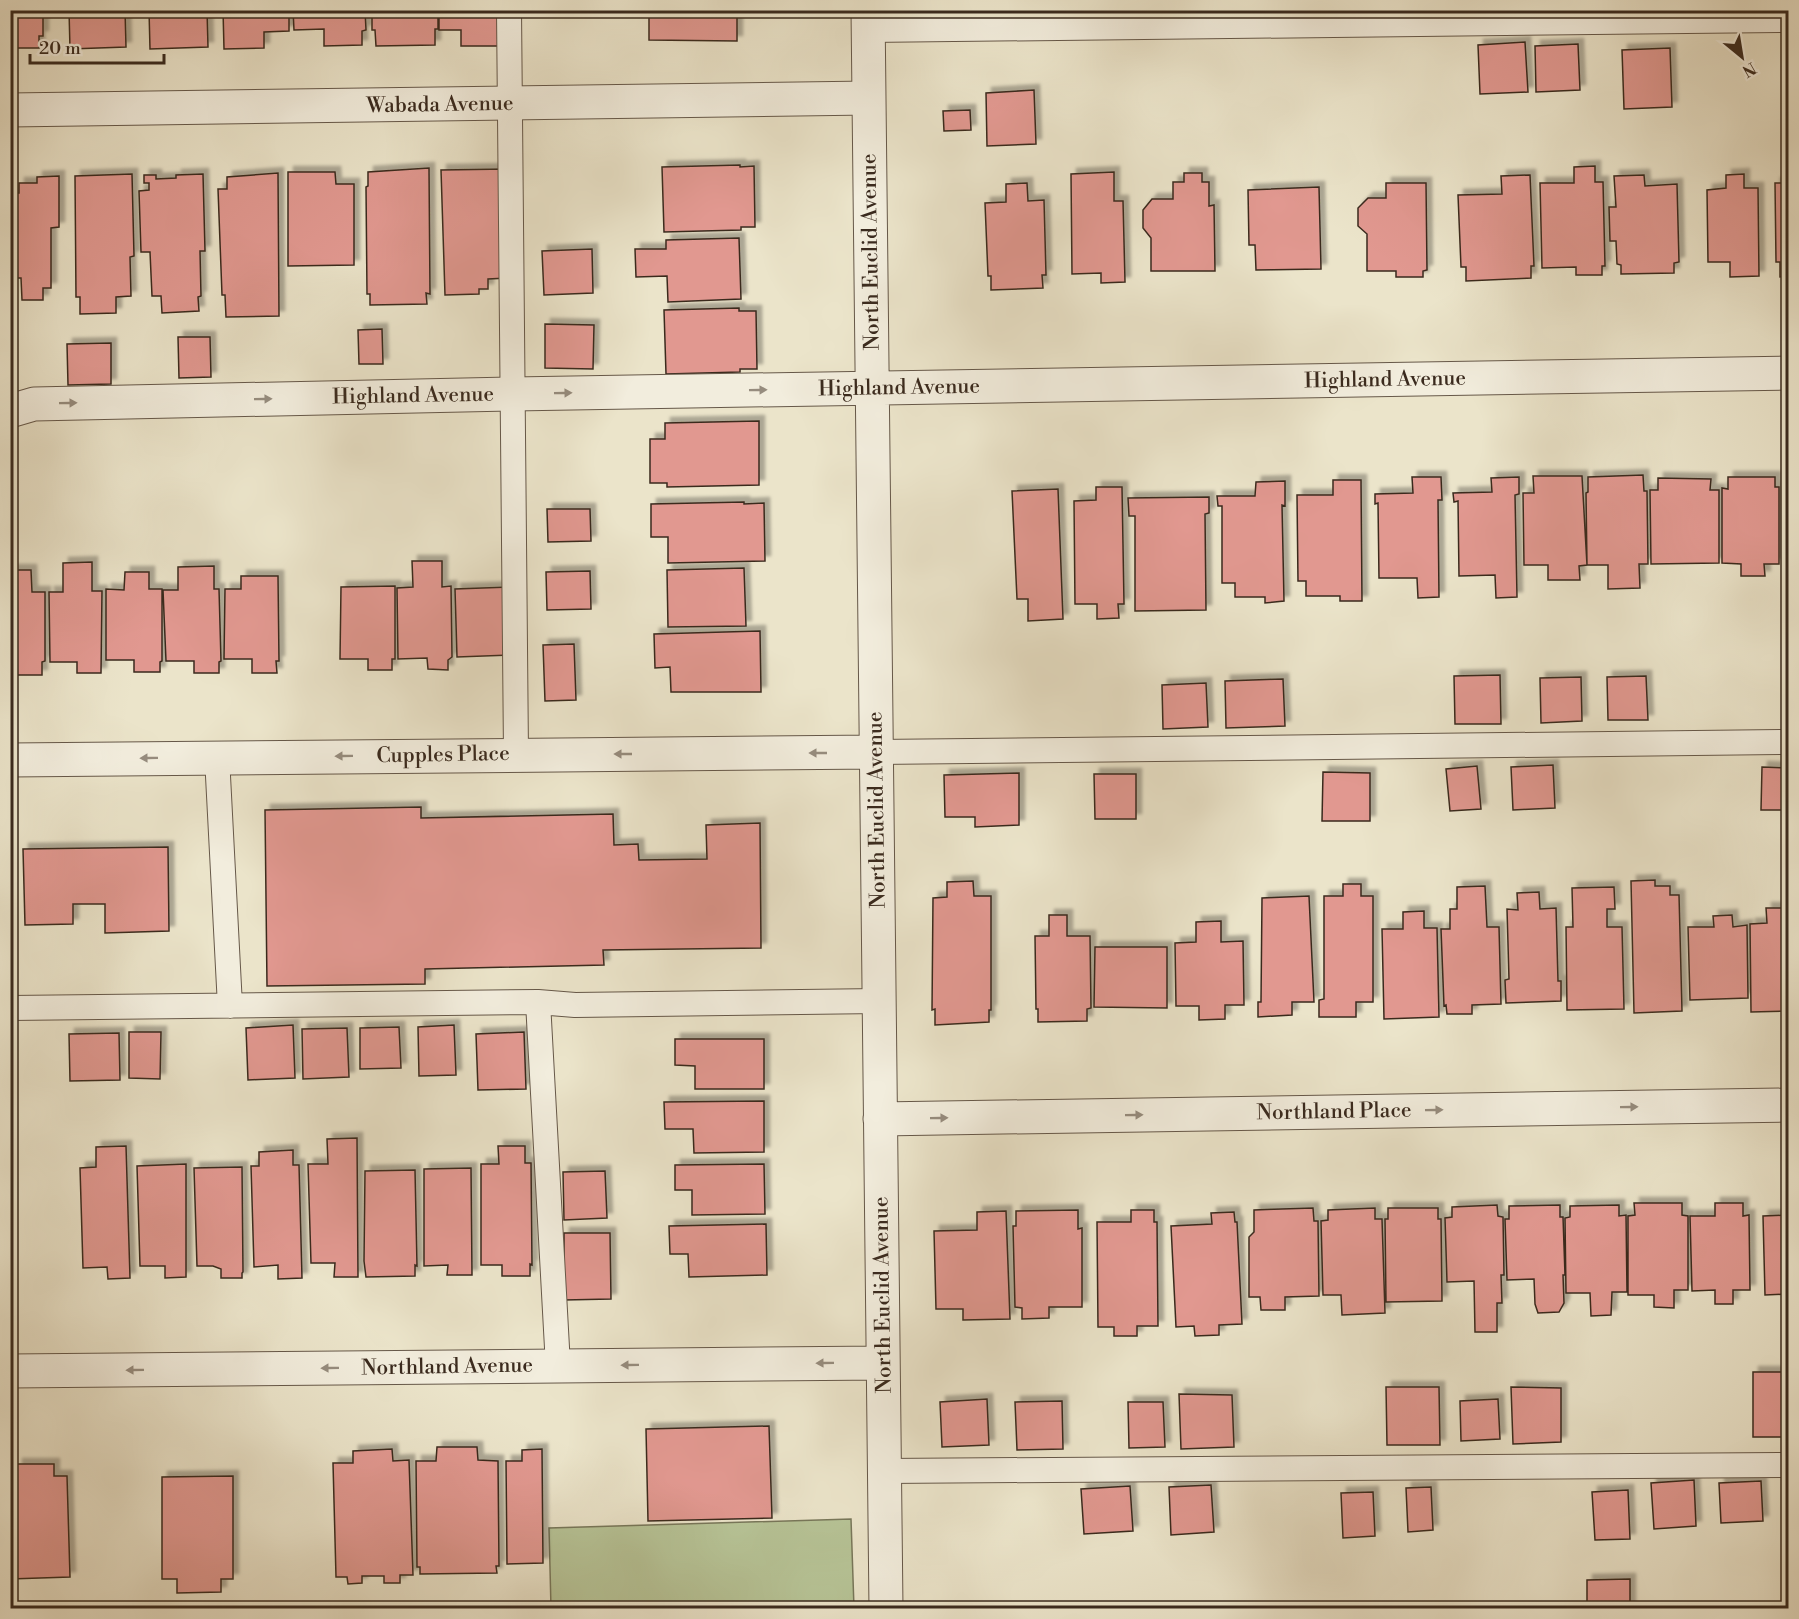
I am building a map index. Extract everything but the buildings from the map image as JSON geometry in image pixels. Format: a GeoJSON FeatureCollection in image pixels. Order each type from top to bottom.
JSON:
{"type":"FeatureCollection","features":[{"type":"Feature","properties":{"kind":"street","name":"North Euclid Avenue"},"geometry":{"type":"LineString","coordinates":[[868,20],[886,1608]]}},
{"type":"Feature","properties":{"kind":"street","name":"Wabada Avenue"},"geometry":{"type":"LineString","coordinates":[[10,110],[869,98]]}},
{"type":"Feature","properties":{"kind":"street","name":"Highland Avenue"},"geometry":{"type":"LineString","coordinates":[[10,411],[34,404],[1788,373]]}},
{"type":"Feature","properties":{"kind":"street","name":"Cupples Place"},"geometry":{"type":"LineString","coordinates":[[10,760],[876,752]]}},
{"type":"Feature","properties":{"kind":"street","name":"Northland Place"},"geometry":{"type":"LineString","coordinates":[[880,1119],[1788,1105]]}},
{"type":"Feature","properties":{"kind":"street","name":"Northland Avenue"},"geometry":{"type":"LineString","coordinates":[[10,1371],[883,1363]]}},
{"type":"Feature","properties":{"kind":"lane"},"geometry":{"type":"LineString","coordinates":[[509,10],[508,104],[516,754]]}},
{"type":"Feature","properties":{"kind":"lane"},"geometry":{"type":"LineString","coordinates":[[868,20],[1788,20]]}},
{"type":"Feature","properties":{"kind":"lane"},"geometry":{"type":"LineString","coordinates":[[876,752],[1788,742]]}},
{"type":"Feature","properties":{"kind":"lane"},"geometry":{"type":"LineString","coordinates":[[217,757],[230,1006]]}},
{"type":"Feature","properties":{"kind":"lane"},"geometry":{"type":"LineString","coordinates":[[10,1008],[879,1001]]}},
{"type":"Feature","properties":{"kind":"lane"},"geometry":{"type":"LineString","coordinates":[[538,1002],[558,1366]]}},
{"type":"Feature","properties":{"kind":"lane"},"geometry":{"type":"LineString","coordinates":[[885,1471],[1788,1465]]}},
{"type":"Feature","properties":{"kind":"green space"},"geometry":{"type":"Polygon","coordinates":[[[851,1519],[854,1608],[551,1608],[549,1528],[851,1519]]]}}]}
